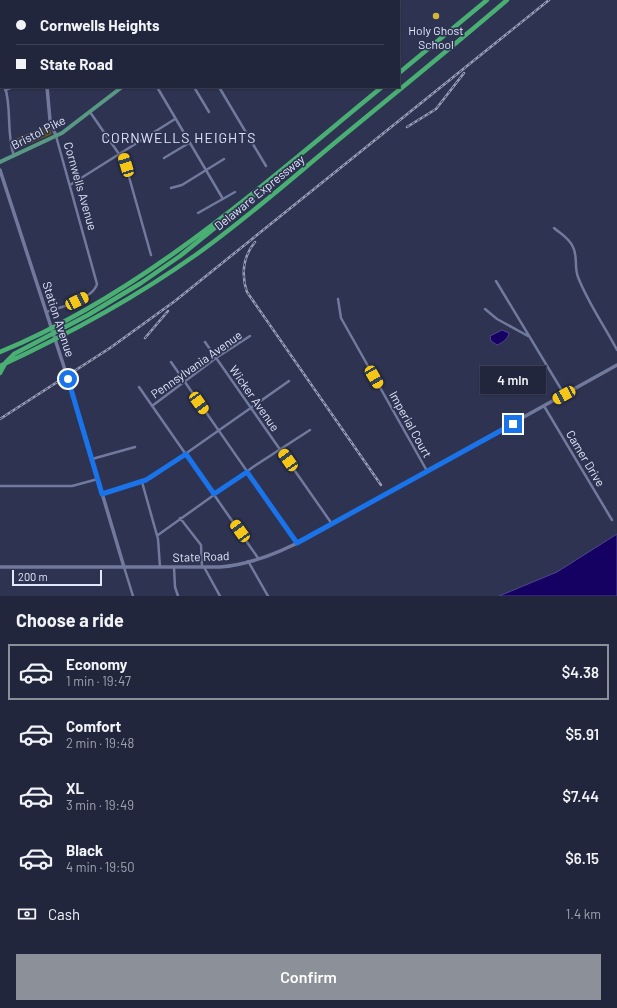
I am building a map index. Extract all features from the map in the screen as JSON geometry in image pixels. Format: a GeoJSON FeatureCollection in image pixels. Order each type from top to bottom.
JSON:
{"type":"FeatureCollection","features":[{"type":"Feature","properties":{"kind":"highway"},"geometry":{"type":"LineString","coordinates":[[400,72],[487,0]]}},
{"type":"Feature","properties":{"kind":"highway","name":"Delaware Expressway"},"geometry":{"type":"LineString","coordinates":[[400,88],[507,0]]}},
{"type":"Feature","properties":{"kind":"highway","name":"Delaware Expressway"},"geometry":{"type":"LineString","coordinates":[[58,328],[115,300],[166,266],[264,188],[278,172],[381,88]]}},
{"type":"Feature","properties":{"kind":"highway","name":"Delaware Expressway"},"geometry":{"type":"LineString","coordinates":[[0,366],[49,343],[148,287],[210,244],[400,88]]}},
{"type":"Feature","properties":{"kind":"highway"},"geometry":{"type":"LineString","coordinates":[[0,352],[58,328]]}},
{"type":"Feature","properties":{"kind":"highway"},"geometry":{"type":"LineString","coordinates":[[0,373],[6,362],[14,354],[58,328]]}},
{"type":"Feature","properties":{"kind":"highway"},"geometry":{"type":"LineString","coordinates":[[0,369],[21,356]]}},
{"type":"Feature","properties":{"kind":"main road","name":"Cornwells Avenue"},"geometry":{"type":"LineString","coordinates":[[46,88],[50,120],[56,136]]}},
{"type":"Feature","properties":{"kind":"main road","name":"Bristol Pike"},"geometry":{"type":"LineString","coordinates":[[0,162],[56,136],[121,88]]}},
{"type":"Feature","properties":{"kind":"main road","name":"Station Avenue"},"geometry":{"type":"LineString","coordinates":[[0,170],[92,459],[124,567]]}},
{"type":"Feature","properties":{"kind":"main road","name":"State Road"},"geometry":{"type":"LineString","coordinates":[[0,567],[203,567],[226,566],[258,558],[297,543],[617,365]]}},
{"type":"Feature","properties":{"kind":"street"},"geometry":{"type":"LineString","coordinates":[[5,88],[10,142],[14,156]]}},
{"type":"Feature","properties":{"kind":"street"},"geometry":{"type":"LineString","coordinates":[[158,88],[223,199]]}},
{"type":"Feature","properties":{"kind":"street"},"geometry":{"type":"LineString","coordinates":[[195,88],[209,112]]}},
{"type":"Feature","properties":{"kind":"street"},"geometry":{"type":"LineString","coordinates":[[220,88],[266,166]]}},
{"type":"Feature","properties":{"kind":"street"},"geometry":{"type":"LineString","coordinates":[[90,112],[120,153],[151,254]]}},
{"type":"Feature","properties":{"kind":"street"},"geometry":{"type":"LineString","coordinates":[[70,185],[175,119]]}},
{"type":"Feature","properties":{"kind":"street","name":"Cornwells Avenue"},"geometry":{"type":"LineString","coordinates":[[46,312],[92,294],[96,289],[97,281],[56,136]]}},
{"type":"Feature","properties":{"kind":"street"},"geometry":{"type":"LineString","coordinates":[[164,158],[189,143]]}},
{"type":"Feature","properties":{"kind":"street"},"geometry":{"type":"LineString","coordinates":[[171,188],[182,185],[224,159]]}},
{"type":"Feature","properties":{"kind":"street"},"geometry":{"type":"LineString","coordinates":[[198,213],[235,192]]}},
{"type":"Feature","properties":{"kind":"street"},"geometry":{"type":"LineString","coordinates":[[554,228],[568,239],[573,246],[576,254],[575,269],[578,277],[590,303],[617,350]]}},
{"type":"Feature","properties":{"kind":"street"},"geometry":{"type":"LineString","coordinates":[[496,281],[564,395]]}},
{"type":"Feature","properties":{"kind":"street","name":"Imperial Court"},"geometry":{"type":"LineString","coordinates":[[338,299],[341,318],[427,471]]}},
{"type":"Feature","properties":{"kind":"street"},"geometry":{"type":"LineString","coordinates":[[485,309],[497,319],[529,337]]}},
{"type":"Feature","properties":{"kind":"street","name":"Pennsylvania Avenue"},"geometry":{"type":"LineString","coordinates":[[152,406],[183,381],[250,336]]}},
{"type":"Feature","properties":{"kind":"street","name":"Wicker Avenue"},"geometry":{"type":"LineString","coordinates":[[205,342],[332,524]]}},
{"type":"Feature","properties":{"kind":"street"},"geometry":{"type":"LineString","coordinates":[[171,362],[297,543]]}},
{"type":"Feature","properties":{"kind":"street"},"geometry":{"type":"LineString","coordinates":[[102,494],[142,482],[186,454],[289,381]]}},
{"type":"Feature","properties":{"kind":"street"},"geometry":{"type":"LineString","coordinates":[[139,387],[258,558]]}},
{"type":"Feature","properties":{"kind":"street","name":"Camer Drive"},"geometry":{"type":"LineString","coordinates":[[544,406],[612,520]]}},
{"type":"Feature","properties":{"kind":"street"},"geometry":{"type":"LineString","coordinates":[[158,535],[214,494],[310,430]]}},
{"type":"Feature","properties":{"kind":"street"},"geometry":{"type":"LineString","coordinates":[[92,459],[135,447]]}},
{"type":"Feature","properties":{"kind":"street"},"geometry":{"type":"LineString","coordinates":[[0,486],[72,486],[98,479]]}},
{"type":"Feature","properties":{"kind":"street"},"geometry":{"type":"LineString","coordinates":[[142,482],[158,535],[160,567]]}},
{"type":"Feature","properties":{"kind":"street"},"geometry":{"type":"LineString","coordinates":[[180,518],[201,545],[203,567],[220,596]]}},
{"type":"Feature","properties":{"kind":"street"},"geometry":{"type":"LineString","coordinates":[[248,561],[268,596]]}},
{"type":"Feature","properties":{"kind":"street"},"geometry":{"type":"LineString","coordinates":[[124,567],[133,596]]}},
{"type":"Feature","properties":{"kind":"street"},"geometry":{"type":"LineString","coordinates":[[174,567],[175,587],[178,596]]}},
{"type":"Feature","properties":{"kind":"shaded area"},"geometry":{"type":"Polygon","coordinates":[[[48,125],[52,134],[15,150],[11,141],[48,125]]]}},
{"type":"Feature","properties":{"kind":"shaded area"},"geometry":{"type":"Polygon","coordinates":[[[502,330],[509,333],[501,343],[497,345],[491,341],[490,336],[502,330]]]}},
{"type":"Feature","properties":{"kind":"shaded area"},"geometry":{"type":"Polygon","coordinates":[[[617,534],[617,596],[499,596],[557,572],[617,534]]]}},
{"type":"Feature","properties":{"kind":"railway"},"geometry":{"type":"LineString","coordinates":[[0,419],[110,348],[175,301],[549,0]]}},
{"type":"Feature","properties":{"kind":"railway"},"geometry":{"type":"LineString","coordinates":[[407,127],[436,109],[464,73]]}},
{"type":"Feature","properties":{"kind":"railway"},"geometry":{"type":"LineString","coordinates":[[255,242],[248,253],[244,266],[244,279],[247,292],[381,485]]}},
{"type":"Feature","properties":{"kind":"railway"},"geometry":{"type":"LineString","coordinates":[[145,338],[168,311]]}},
{"type":"Feature","properties":{"kind":"place","name":"Holy Ghost School"},"geometry":{"type":"Point","coordinates":[436,16]}},
{"type":"Feature","properties":{"kind":"district","name":"CORNWELLS HEIGHTS"},"geometry":{"type":"Point","coordinates":[179,137]}},
{"type":"Feature","properties":{"kind":"route"},"geometry":{"type":"LineString","coordinates":[[68,379],[102,494],[146,480],[186,454],[214,494],[247,472],[297,543],[513,424]]}}]}
